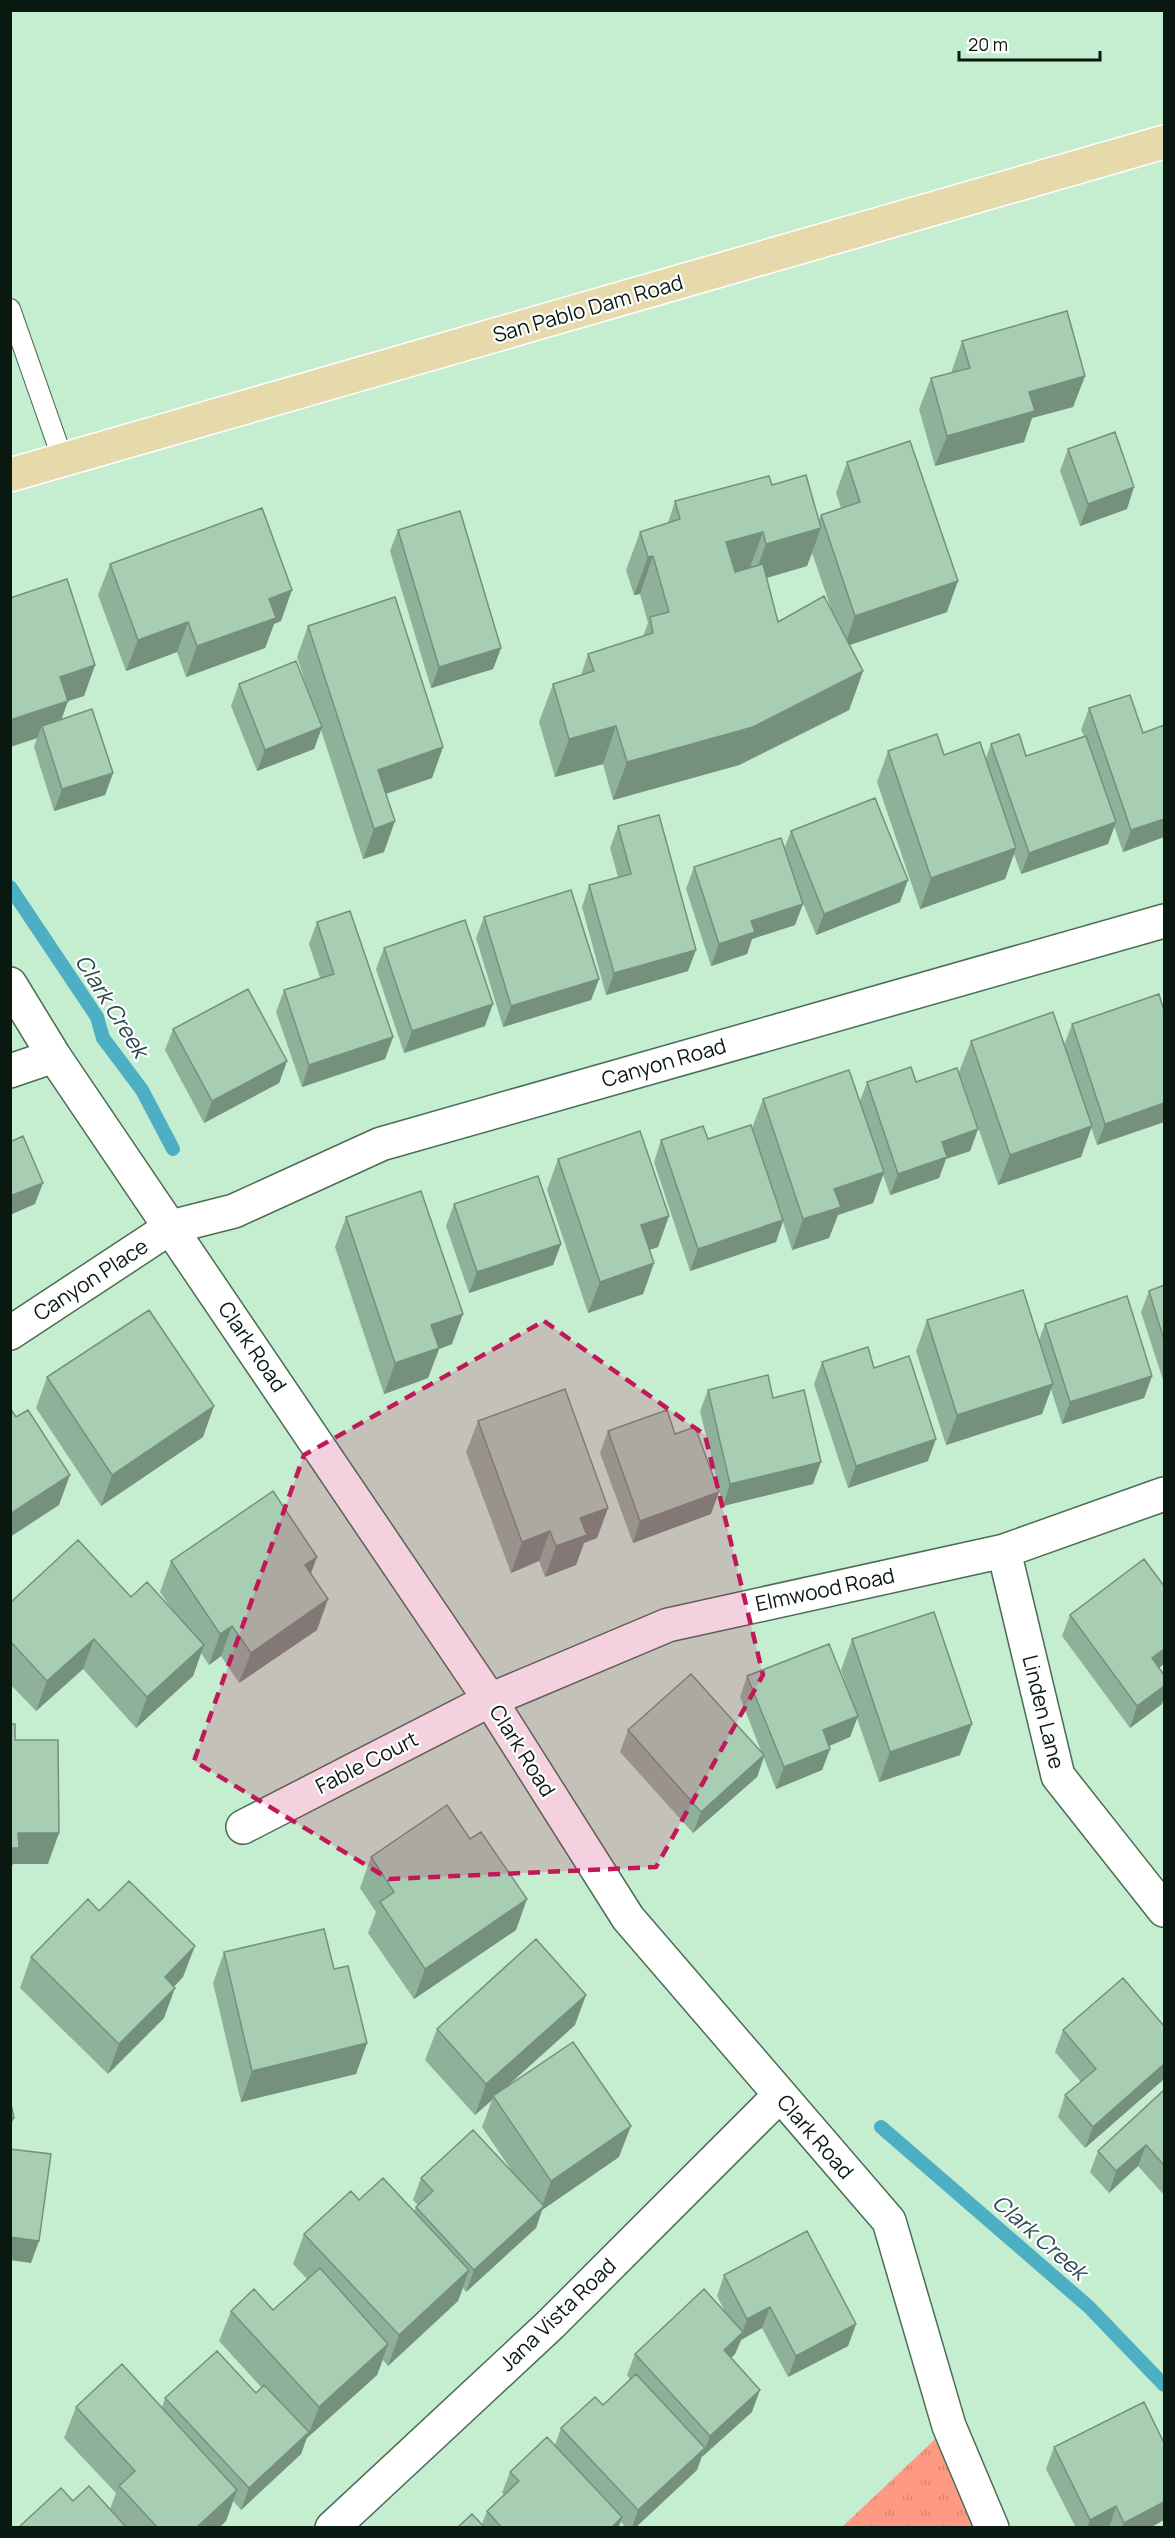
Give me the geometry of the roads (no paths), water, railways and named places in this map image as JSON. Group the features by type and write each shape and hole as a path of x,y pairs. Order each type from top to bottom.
{"main road":[{"name":"San Pablo Dam Road","path":"10,476 1164,142"}],"street":[{"name":"Canyon Road","path":"171,1227 234,1211 381,1144 1164,921"},
{"name":"Clark Road","path":"10,984 54,1056 490,1700 628,1918 889,2221 949,2426 992,2528"},
{"path":"10,1071 54,1056"},
{"name":"Canyon Place","path":"10,1333 171,1227"},
{"name":"Elmwood Road","path":"490,1700 668,1625 1004,1551 1164,1494"},
{"name":"Linden Lane","path":"1004,1551 1058,1776 1164,1910"},
{"name":"Fable Court","path":"243,1827 490,1700"},
{"name":"Jana Vista Road","path":"332,2528 550,2325 779,2096"}],"lane":[{"path":"10,309 63,460"}],"waterway":[{"name":"Clark Creek","path":"10,887 97,1017 103,1038 142,1090 173,1149"},
{"name":"Clark Creek","path":"881,2127 1089,2307 1164,2385"}]}
